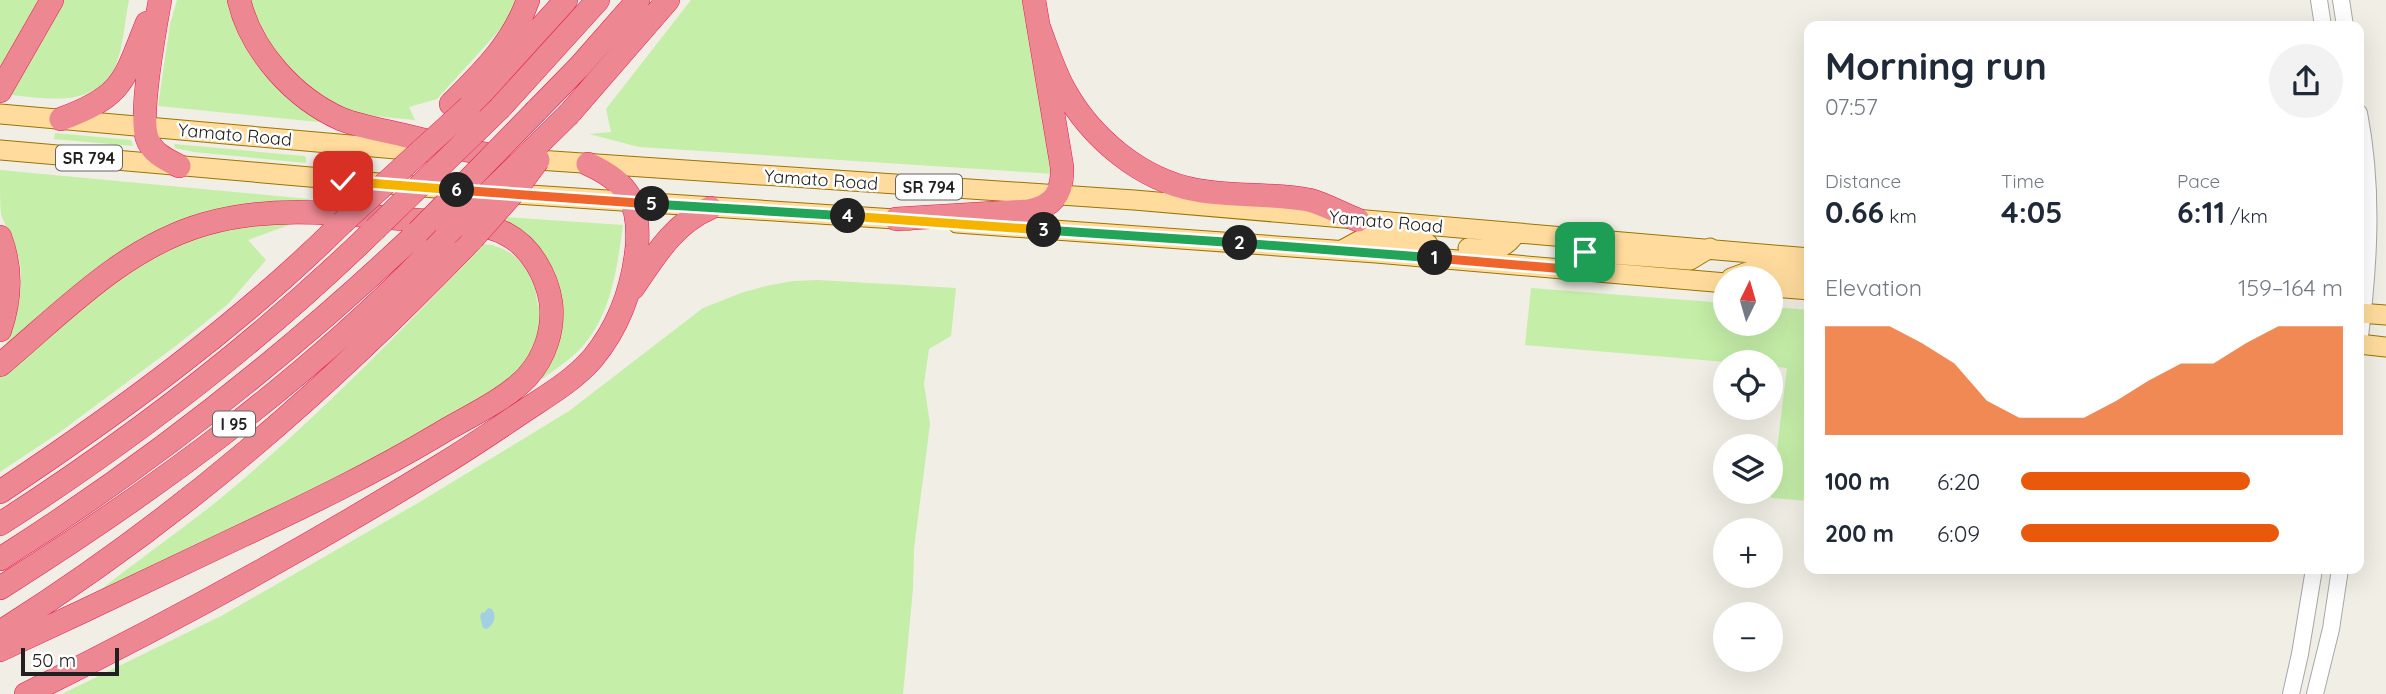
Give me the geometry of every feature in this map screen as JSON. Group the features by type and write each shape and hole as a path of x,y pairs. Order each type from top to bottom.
{"highway":[{"path":"5,81 52,0"},
{"path":"61,119 95,105 114,91 123,80 158,0"},
{"path":"158,0 145,127 147,138 155,152 178,166"},
{"path":"239,0 252,33 270,62 298,92 319,107 341,119 364,126 498,157"},
{"path":"460,106 504,48 516,29 528,0"},
{"path":"0,492 61,452 206,343 270,289 387,180 566,0"},
{"path":"0,524 90,463 206,377 279,318 500,108 598,0"},
{"path":"0,559 77,508 204,417 336,308 418,232 580,66 638,0"},
{"name":"I 95","path":"0,587 131,500 246,414 374,306 569,114 668,0"},
{"path":"896,219 1028,211 1048,205 1058,194 1062,167 1034,0"},
{"path":"1038,25 1064,88 1081,115 1114,150 1144,170 1163,180 1195,190 1309,201 1358,220"},
{"path":"0,632 130,545 226,471 352,360 473,238 514,192 569,114"},
{"path":"26,694 141,637 341,527 463,452 577,375 604,342 622,313 635,265 638,230 634,203 615,179 588,164"},
{"path":"628,297 668,237 690,219 710,208"},
{"path":"0,365 103,277 152,245 202,225 271,212 313,212 466,223 502,232 520,244 535,262 546,282 551,309 548,338 541,356 528,375 503,396 392,462 324,497 0,650"},
{"path":"0,237 9,280 8,300 0,330"}],"main road":[{"name":"Yamato Road","path":"0,114 588,164 1058,194 1804,257"},
{"name":"Yamato Road","path":"0,150 343,181 1341,250 1713,280"},
{"path":"1341,250 1364,238 1493,250 1509,243 1516,233"},
{"path":"1589,271 1573,265 1570,261 1572,256 1585,252 1690,260 1710,248"},
{"name":"Yamato Road","path":"1783,273 1804,275"},
{"path":"1783,288 1804,290"},
{"path":"2364,313 2386,316"},
{"path":"2364,345 2386,347"}],"street":[{"path":"2319,0 2322,21"},
{"path":"2341,0 2344,21"},
{"path":"2364,149 2369,207 2368,270 2364,295"},
{"path":"2291,694 2313,574"},
{"path":"2315,694 2339,574"}],"green space":[{"path":"0,0 42,0 0,72"},
{"path":"64,0 129,0 120,52 110,76 98,88 84,95 68,98 0,94 20,78"},
{"path":"177,0 229,0 328,123 158,106 170,24"},
{"path":"248,0 517,0 506,23 437,99 409,107 415,120 362,115 340,106 336,108 294,75 273,51"},
{"path":"691,0 1028,0 1055,174 639,147 589,134 611,132 606,109"},
{"path":"55,133 131,140 133,146 54,139"},
{"path":"174,144 304,156 306,163 194,152 175,148"},
{"path":"0,170 309,199 308,203 229,209 8,347 6,344 19,303 21,269 16,247 1,214"},
{"path":"503,217 623,225 611,290 600,320 577,352 542,379 539,375 560,320 500,220"},
{"path":"284,221 289,225 248,240 266,260 228,304 60,432 0,472 0,374 105,286 159,252 224,227"},
{"path":"484,244 509,252 528,271 543,313 542,332 524,369 484,398 353,473 94,595 216,502 299,430"},
{"path":"818,280 956,288 951,336 929,349 924,384 930,424 914,549 903,694 62,694 223,615 418,503 569,411 703,308 766,286"},
{"path":"1531,288 1713,302 1713,336 1783,336 1783,308 1804,310 1804,501 1783,499 1783,434 1779,434 1781,420 1783,420 1787,368 1783,368 1783,350 1713,350 1713,361 1525,345"}],"water":[{"path":"488,608 494,612 494,618 487,629 483,628 480,616"}],"route":[{"path":"343,181 1341,250 1589,271 1573,265 1570,261 1576,253 1585,252"}]}
